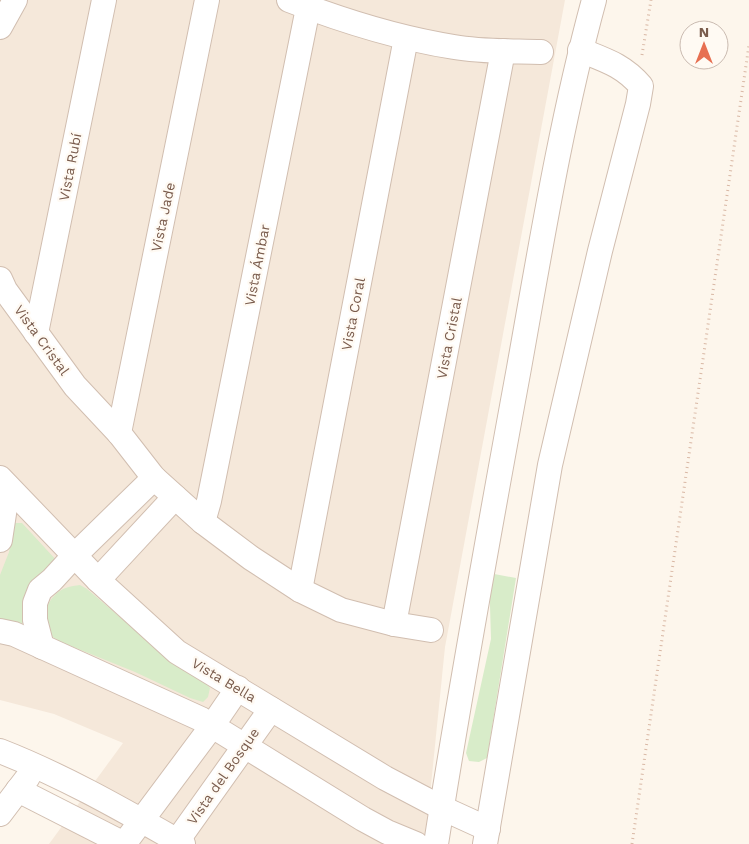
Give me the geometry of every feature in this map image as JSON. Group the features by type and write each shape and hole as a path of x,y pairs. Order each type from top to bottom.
{"street":[{"path":"0,26 15,0"},
{"name":"Vista Rubí","path":"36,333 104,0"},
{"name":"Vista Jade","path":"119,433 206,0"},
{"path":"436,844 470,635 549,203 580,50 594,0"},
{"path":"299,4 358,25 406,38 456,48 541,52"},
{"name":"Vista Ámbar","path":"203,522 210,501 299,4"},
{"name":"Vista Coral","path":"300,590 406,38"},
{"path":"486,836 550,465 600,251 638,104 640,86 630,74 613,63 580,50"},
{"name":"Vista Cristal","path":"394,624 503,51"},
{"name":"Vista Cristal","path":"0,279 5,290 75,386 119,433 154,478 203,522 251,558 300,590 341,610 394,624 431,630"},
{"path":"42,647 35,620 36,603 40,590 154,478"},
{"path":"0,540 4,483"},
{"name":"Vista Bella","path":"4,483 98,580 177,652 385,778 442,808 486,836"},
{"path":"98,580 175,497"},
{"path":"0,631 14,634 201,719 363,819 387,832 416,844"},
{"path":"18,790 124,844 238,688"},
{"name":"Vista del Bosque","path":"179,843 271,709"},
{"path":"0,751 94,794 179,843"},
{"path":"0,814 36,766"}],"path":[{"path":"642,55 651,0"},
{"path":"632,844 749,45"}],"shaded area":[{"path":"0,0 565,0 445,647 425,844 49,844 123,743 54,714 0,700"}],"green space":[{"path":"14,523 22,523 57,561 26,594 23,622 20,627 0,622 0,575 9,552"},
{"path":"489,573 516,578 487,758 479,762 469,761 466,753 491,639"},
{"path":"80,585 155,647 205,682 210,688 208,697 203,702 190,698 53,637 48,630 46,620 47,609 51,599 60,591"}]}
